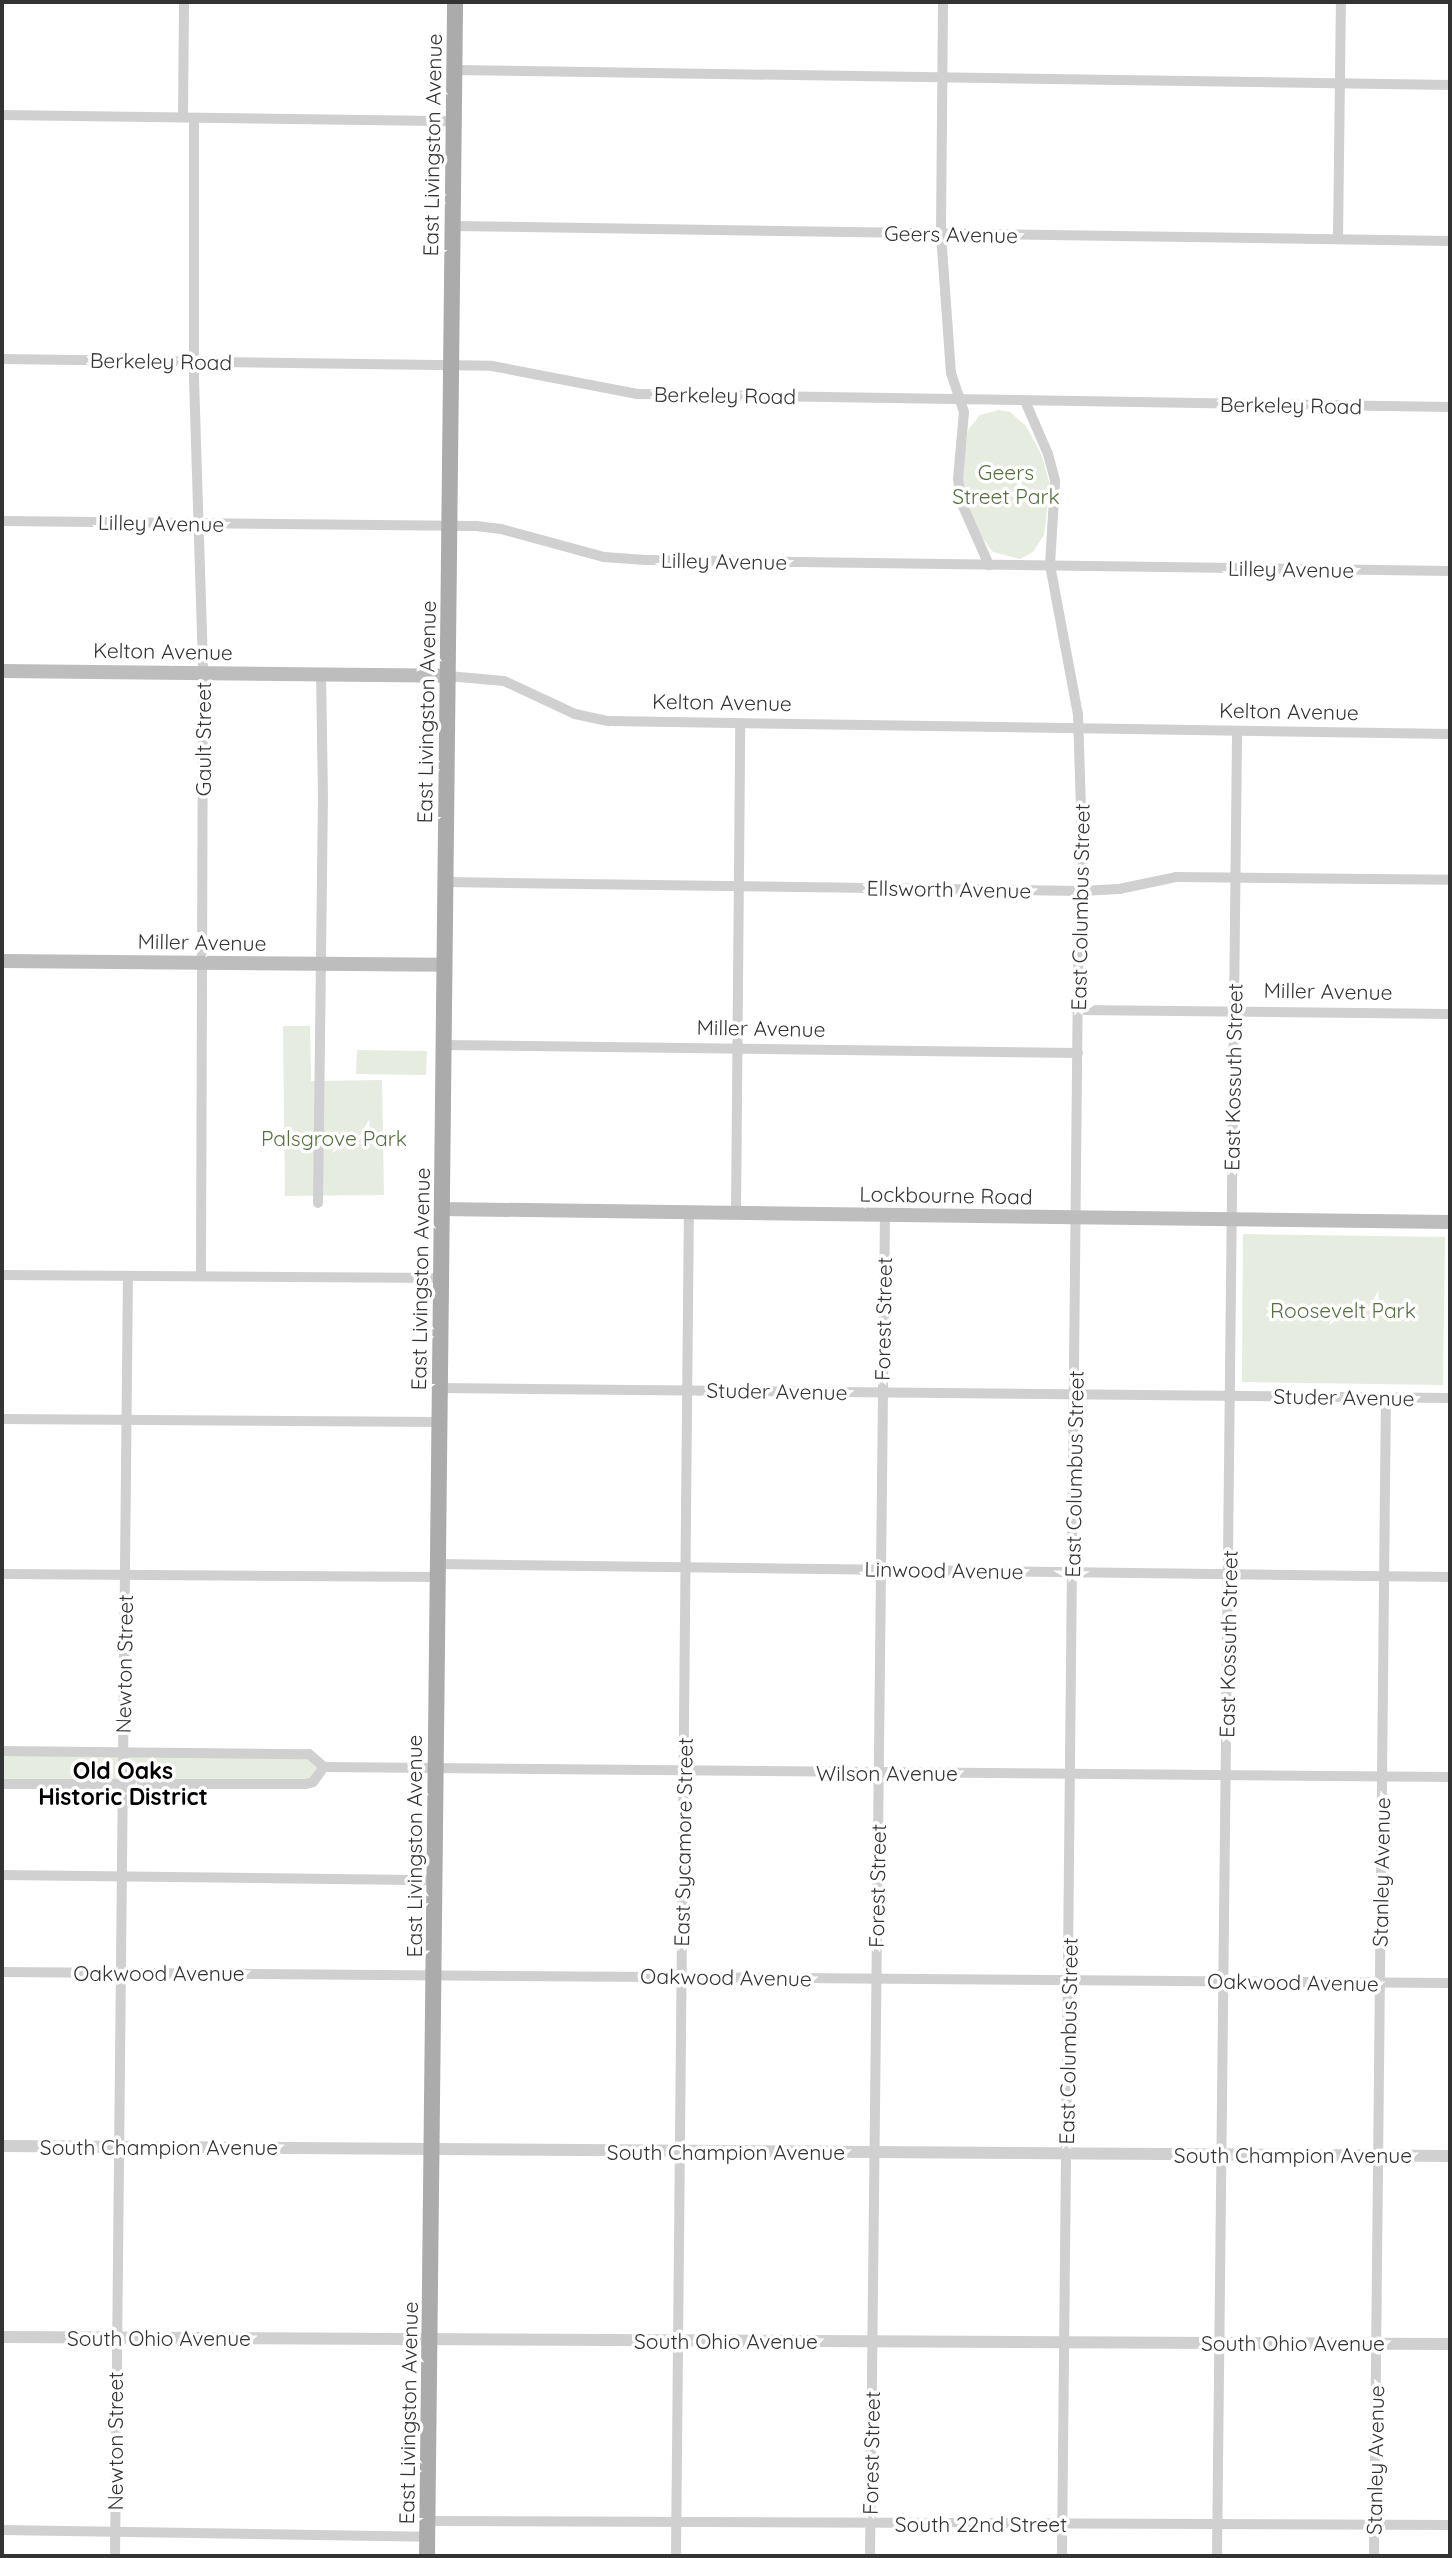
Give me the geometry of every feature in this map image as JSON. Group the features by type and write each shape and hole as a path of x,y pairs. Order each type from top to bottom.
{"main road":[{"name":"East Livingston Avenue","path":"427,2556 455,2"},
{"name":"Kelton Avenue","path":"2,671 447,676"},
{"name":"Miller Avenue","path":"2,961 444,965"},
{"name":"Lockbourne Road","path":"441,1209 1450,1222"}],"street":[{"name":"Gault Street","path":"184,2 203,673 201,1276"},
{"path":"943,2 941,234 946,326 953,386 964,412 958,455 962,504 989,565"},
{"path":"1338,239 1341,2"},
{"path":"454,70 1450,85"},
{"path":"2,115 454,121"},
{"name":"Geers Avenue","path":"453,226 1450,241"},
{"name":"Berkeley Road","path":"2,359 511,368 637,394 1450,407"},
{"name":"East Columbus Street","path":"1025,401 1048,454 1055,481 1050,565 1068,648 1079,729 1082,891 1062,2556"},
{"name":"Lilley Avenue","path":"2,521 501,529 580,552 620,559 1450,571"},
{"path":"318,1203 321,674"},
{"name":"Kelton Avenue","path":"447,676 504,681 576,714 610,721 1450,734"},
{"path":"736,1213 740,724"},
{"name":"East Kossuth Street","path":"1217,2556 1237,731"},
{"name":"Ellsworth Avenue","path":"445,882 1082,891 1119,890 1176,877 1450,880"},
{"name":"Miller Avenue","path":"1079,1010 1450,1014"},
{"name":"Miller Avenue","path":"443,1045 1078,1053"},
{"name":"East Sycamore Street","path":"676,2556 689,1212"},
{"name":"Forest Street","path":"870,2556 885,1215"},
{"path":"2,1275 440,1278"},
{"name":"Newton Street","path":"115,2556 128,1276"},
{"name":"Studer Avenue","path":"440,1388 1450,1398"},
{"name":"Stanley Avenue","path":"1374,2556 1385,1398"},
{"path":"2,1419 440,1422"},
{"name":"Linwood Avenue","path":"2,1574 125,1575 686,1567 1450,1577"},
{"name":"Wilson Avenue","path":"2,1751 309,1754 324,1767 1450,1777"},
{"path":"2,1784 306,1784 313,1782 324,1767"},
{"path":"2,1875 435,1880"},
{"name":"Oakwood Avenue","path":"2,1972 1450,1983"},
{"name":"South Champion Avenue","path":"2,2146 1450,2156"},
{"name":"South Ohio Avenue","path":"2,2337 1450,2344"},
{"name":"South 22nd Street","path":"2,2530 115,2532 427,2529 676,2522 1450,2525"}],"green space":[{"name":"Geers Street Park","path":"999,410 1010,412 1026,426 1042,456 1050,486 1044,535 1033,552 1020,559 993,552 983,539 969,515 961,479 968,430 980,415"},
{"name":"Palsgrove Park","path":"283,1026 310,1026 311,1081 382,1080 384,1195 285,1196"},
{"path":"357,1050 427,1051 426,1075 356,1074"},
{"name":"Roosevelt Park","path":"1243,1234 1445,1237 1443,1385 1242,1382"},
{"path":"2,1753 311,1756 323,1767 313,1782 2,1782"}],"district":[{"name":"Old Oaks Historic District","path":"123,1784"}]}
